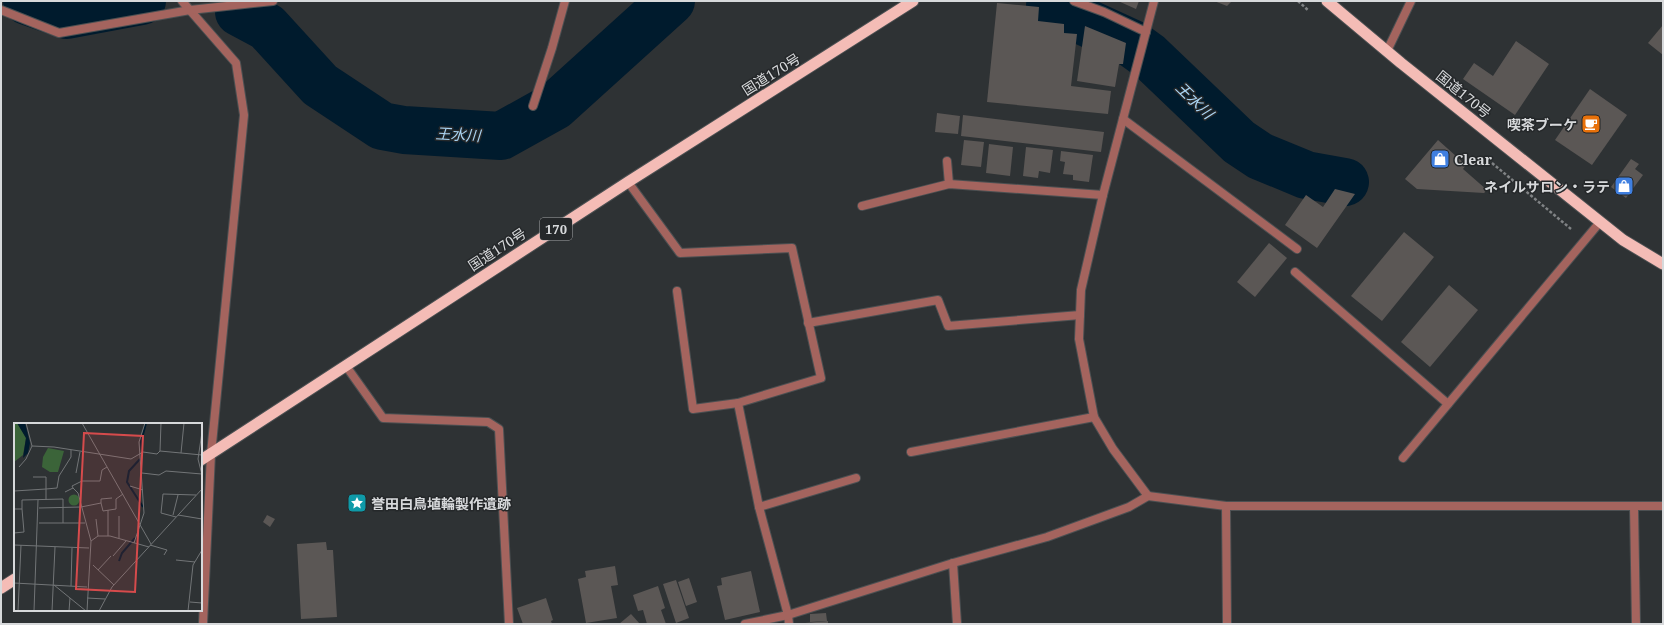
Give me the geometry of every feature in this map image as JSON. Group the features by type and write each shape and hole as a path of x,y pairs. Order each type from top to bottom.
{"highway":[{"name":"国道170号","path":"202,459 628,182 913,1"},
{"name":"国道170号","path":"1327,1 1600,222 1623,240 1663,264"},
{"path":"1,588 14,580"}],"street":[{"path":"182,1 236,63 244,115 211,454 203,624"},
{"path":"1,10 58,33 190,10 273,1"},
{"path":"533,106 552,48 565,1"},
{"path":"1074,1 1104,12 1146,32"},
{"path":"1148,496 1113,449 1094,417 1079,340 1081,290 1103,195 1154,1"},
{"path":"1387,51 1411,1"},
{"path":"1123,119 1297,249"},
{"path":"947,161 949,184"},
{"path":"628,182 680,253 792,248 821,378 738,404 693,409 677,291"},
{"path":"862,206 949,184 1103,195"},
{"path":"1403,458 1600,222"},
{"path":"1295,272 1448,404"},
{"path":"808,323 938,300 948,326 1080,315"},
{"path":"346,366 382,418 488,422 499,429 509,624"},
{"path":"738,404 759,507 788,615 789,624"},
{"path":"911,452 1094,417"},
{"path":"759,507 856,478"},
{"path":"745,624 788,615 953,563 1047,538 1128,507 1148,496 1226,506 1663,506"},
{"path":"1226,506 1227,624"},
{"path":"1634,507 1636,624"},
{"path":"953,563 956,624"}],"building":[{"path":"1118,1 1139,1 1136,9"},
{"path":"1214,1 1232,1 1227,6"},
{"path":"997,3 1039,7 1038,21 1064,24 1064,33 1077,34 1071,86 1111,91 1108,114 987,102"},
{"path":"1663,25 1663,55 1648,43"},
{"path":"1085,26 1126,43 1123,64 1119,64 1115,87 1077,81"},
{"path":"1516,41 1549,64 1515,115 1463,79 1474,63 1493,76"},
{"path":"1590,89 1627,115 1592,165 1555,140"},
{"path":"937,113 960,116 958,134 935,132"},
{"path":"963,115 1104,132 1101,152 961,136"},
{"path":"964,140 984,142 981,167 961,165"},
{"path":"1438,140 1466,165 1463,169 1487,190 1484,193 1417,189 1405,179"},
{"path":"989,144 1013,147 1010,176 986,173"},
{"path":"1026,147 1053,150 1050,173 1039,171 1038,178 1023,176"},
{"path":"1061,151 1093,155 1089,182 1073,180 1073,175 1063,174 1065,162 1060,161"},
{"path":"1631,159 1639,164 1635,169 1643,175 1626,198 1611,187"},
{"path":"1335,189 1355,194 1317,248 1285,225 1306,195 1323,207"},
{"path":"1404,232 1434,257 1382,321 1351,296"},
{"path":"1269,243 1287,258 1255,297 1237,282"},
{"path":"1449,285 1478,310 1430,367 1401,342"},
{"path":"267,515 275,519 270,527 263,522"},
{"path":"326,542 327,550 333,550 337,617 301,619 297,544"},
{"path":"615,566 618,585 611,586 617,618 586,623 578,579 586,577 585,571"},
{"path":"751,571 760,612 725,620 717,586 722,585 721,578"},
{"path":"689,578 697,602 686,606 678,582"},
{"path":"676,580 689,618 676,623 663,584"},
{"path":"658,586 665,608 661,610 666,624 647,624 643,610 638,611 633,595"},
{"path":"546,598 553,620 551,621 552,624 523,624 517,608"},
{"path":"826,613 827,621 810,622 810,614"},
{"path":"631,614 640,624 619,624"},
{"path":"828,621 828,624 805,624 805,623"}],"waterway":[{"name":"王水川","path":"27,1 67,15 142,1"},
{"name":"王水川","path":"239,12 267,27 320,85 382,126 404,130 501,136 555,106 671,1"},
{"name":"王水川","path":"1050,6 1131,43 1149,56 1239,142 1260,156 1306,175 1345,182"}],"place":[{"name":"喫茶ブーケ","path":"1591,124"},
{"name":"Clear","path":"1440,159"},
{"name":"ネイルサロン・ラテ","path":"1624,186"},
{"name":"誉田白鳥埴輪製作遺跡","path":"357,503"}]}
